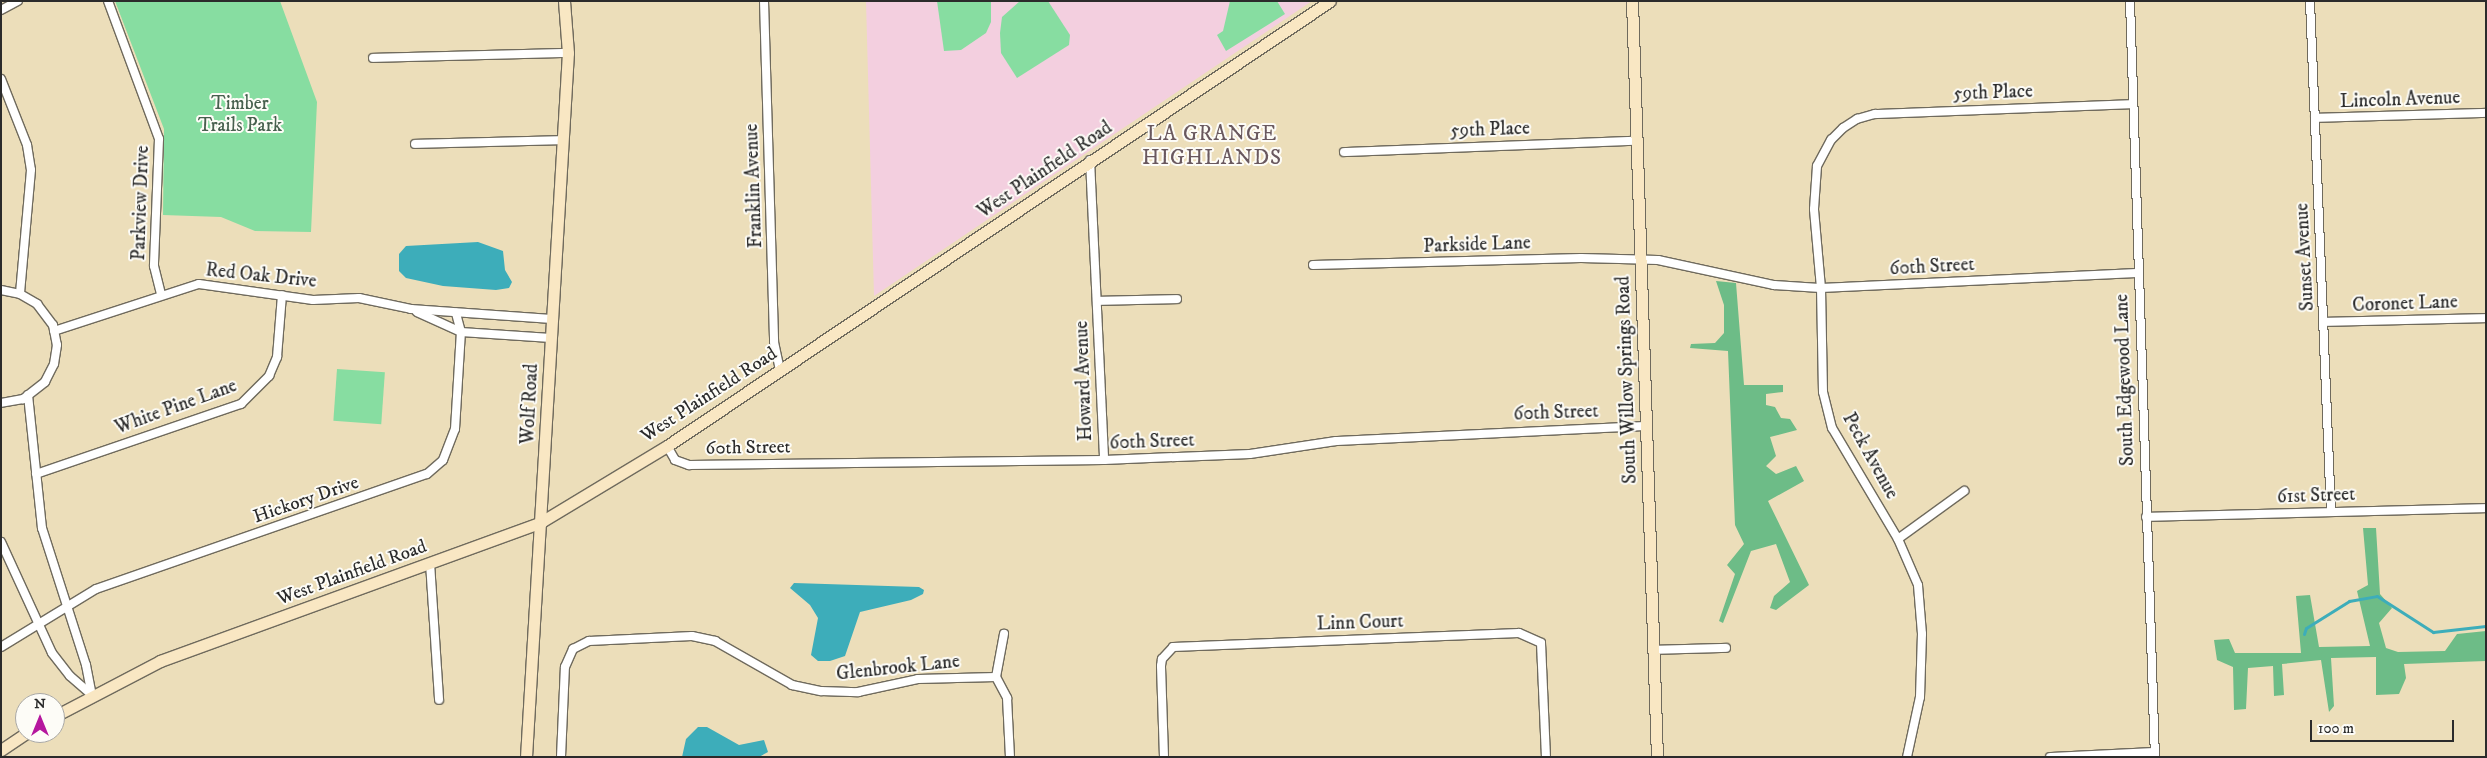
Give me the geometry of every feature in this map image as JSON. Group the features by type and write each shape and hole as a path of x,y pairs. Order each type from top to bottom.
{"main road":[{"name":"Wolf Road","path":"526,757 568,53 564,1"},
{"name":"South Willow Springs Road","path":"1632,1 1657,757"},
{"name":"West Plainfield Road","path":"65,711 160,661 541,522 667,446 1090,160 1329,2"},
{"path":"1,750 15,740"}],"street":[{"path":"1,10 18,1"},
{"name":"Parkview Drive","path":"108,1 159,139 154,266 161,295"},
{"name":"Franklin Avenue","path":"764,1 774,342 780,370"},
{"name":"South Edgewood Lane","path":"2130,1 2137,273 2155,755"},
{"name":"Sunset Avenue","path":"2310,1 2331,512"},
{"path":"373,58 568,53"},
{"path":"1,79 27,145 31,170 20,294"},
{"name":"59th Place","path":"1857,119 1884,113 2132,104"},
{"name":"Lincoln Avenue","path":"2315,118 2486,113"},
{"name":"Peck Avenue","path":"1857,119 1831,140 1818,166 1814,209 1821,288 1823,392 1832,428 1898,538 1918,584 1922,634 1920,697 1906,757"},
{"path":"415,144 563,140"},
{"name":"59th Place","path":"1344,152 1637,141"},
{"name":"Howard Avenue","path":"1090,160 1104,460"},
{"name":"Parkside Lane","path":"1313,265 1581,258 1641,260"},
{"name":"60th Street","path":"1641,260 1658,260 1774,285 1821,288 2137,273"},
{"name":"Red Oak Drive","path":"54,331 199,284 313,300 376,300 411,309 552,318"},
{"path":"1,290 20,294 37,304 54,331 57,344 54,364 45,382 28,395 1,403"},
{"name":"White Pine Lane","path":"36,474 240,404 269,376 277,357 282,295"},
{"name":"Howard Avenue","path":"1097,301 1177,299"},
{"name":"Red Oak Drive","path":"411,309 461,332 551,338"},
{"name":"Hickory Drive","path":"1,647 96,589 427,474 443,460 453,438 461,332 456,313"},
{"name":"Coronet Lane","path":"2324,322 2486,318"},
{"path":"28,395 42,528 86,665 92,696"},
{"name":"60th Street","path":"667,446 675,460 689,465 1104,460 1250,454 1346,440 1646,426"},
{"path":"1898,538 1964,491"},
{"name":"61st Street","path":"2146,518 2486,508"},
{"path":"1,542 52,654 70,676 92,696"},
{"path":"430,563 439,700"},
{"name":"Linn Court","path":"1164,757 1161,666 1168,650 1178,646 1519,633 1541,643 1546,757"},
{"path":"1004,634 996,677 1008,698 1010,757"},
{"name":"Glenbrook Lane","path":"561,757 565,667 569,655 578,645 594,640 692,636 715,641 792,685 821,691 858,692 918,679 996,677"},
{"path":"1653,650 1726,648"},
{"path":"2050,757 2155,755"}],"shaded area":[{"path":"866,1 1312,1 874,296"}],"green space":[{"name":"Timber Trails Park","path":"115,1 280,1 317,102 311,232 255,231 221,217 163,215 164,129"},
{"path":"937,1 991,1 991,22 986,33 961,50 944,51"},
{"path":"1020,1 1048,1 1070,35 1069,45 1017,78 1001,53 1000,33 1002,17"},
{"path":"1230,1 1277,1 1285,14 1226,51 1217,35 1223,31"},
{"path":"1716,281 1736,283 1744,385 1783,385 1783,392 1766,394 1766,405 1775,407 1781,418 1790,419 1797,430 1770,437 1776,456 1766,466 1776,474 1796,466 1804,481 1768,501 1809,585 1776,610 1770,608 1774,596 1790,582 1776,544 1751,551 1723,623 1719,621 1735,574 1727,565 1744,544 1735,525 1728,351 1690,348 1691,344 1715,343 1724,333 1724,305"},
{"path":"337,369 385,372 381,424 333,421"},
{"path":"2363,528 2376,528 2380,594 2392,608 2379,623 2386,648 2398,652 2445,651 2457,634 2486,631 2486,661 2404,664 2406,678 2399,694 2376,695 2376,657 2331,658 2334,706 2329,712 2321,660 2282,664 2284,695 2274,696 2273,666 2248,668 2246,709 2234,710 2233,667 2217,660 2214,640 2229,639 2235,653 2301,653 2296,596 2310,595 2319,647 2370,646 2357,591 2368,585"}],"water":[{"path":"478,242 503,251 505,270 512,282 509,288 496,290 443,286 406,278 399,271 399,254 406,246"},
{"path":"794,583 919,587 924,590 923,594 911,600 860,612 845,656 830,661 818,661 811,655 818,618 810,605 790,588"},
{"path":"698,727 707,727 739,745 764,740 768,752 759,757 682,757 686,739"}],"waterway":[{"path":"2304,634 2306,628 2349,601 2377,596 2433,632 2486,626"}],"district":[{"name":"LA GRANGE HIGHLANDS","path":"1212,146"}]}
